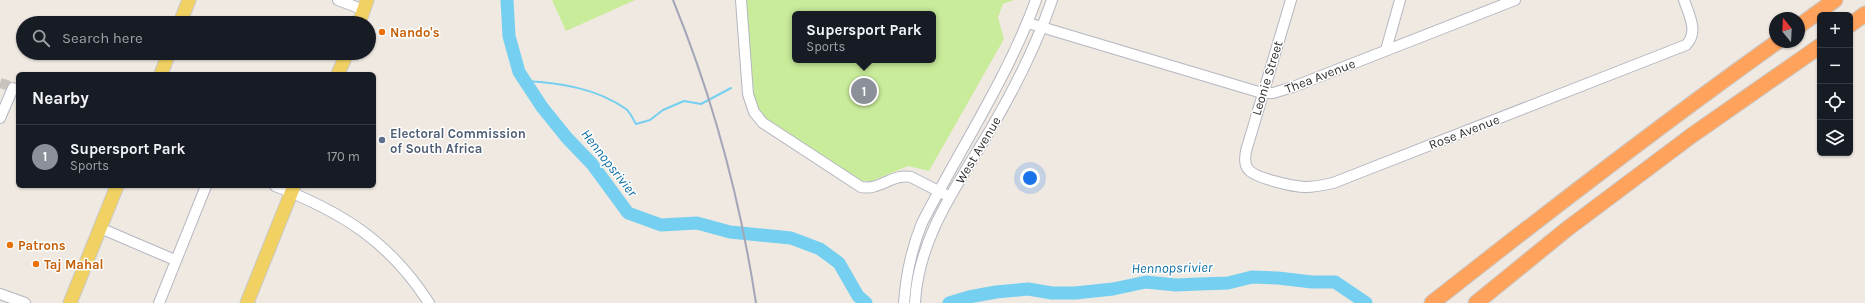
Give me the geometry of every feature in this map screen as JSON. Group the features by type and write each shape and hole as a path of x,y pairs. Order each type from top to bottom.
{"highway":[{"path":"1805,22 1835,0"},
{"path":"1853,22 1865,14"},
{"path":"1432,303 1551,209 1675,115 1769,48"},
{"path":"1476,303 1567,229 1691,136 1817,48"}],"main road":[{"path":"183,16 189,0"},
{"path":"362,16 366,5"},
{"path":"162,72 166,60"},
{"path":"339,72 344,60"},
{"path":"70,303 116,188"},
{"path":"247,303 292,189"}],"street":[{"path":"338,0 366,5"},
{"path":"741,0 748,94 750,104 760,120 768,127 861,187 869,188 892,179 905,176 911,177 950,197"},
{"name":"West Avenue","path":"904,303 906,279 913,246 922,223 1007,67 1028,23 1036,0"},
{"name":"West Avenue","path":"915,303 917,278 931,232 1013,90 1042,27 1052,0"},
{"name":"Leonie Street","path":"1245,157 1262,93 1290,0"},
{"path":"1386,50 1400,0"},
{"name":"Thea Avenue","path":"1028,23 1262,93 1273,93 1292,87 1515,0"},
{"name":"Rose Avenue","path":"1245,157 1247,167 1251,172 1294,186 1314,187 1333,183 1680,47 1689,41 1693,31 1684,0"},
{"path":"1242,87 1256,83 1267,77"},
{"path":"0,118 13,88"},
{"path":"159,303 205,188"},
{"path":"292,189 345,219 385,248 415,282 429,303"},
{"path":"100,228 176,260"},
{"path":"0,294 25,303"}],"green space":[{"path":"552,0 635,0 566,31"},
{"path":"737,0 1014,0 1003,4 998,17 1004,39 929,171 908,166 872,181 862,181 851,176 765,119 756,102 753,84 744,84"}],"waterway":[{"name":"Hennopsrivier","path":"507,0 509,36 519,72 542,107 567,138 592,164 628,213 661,225 697,223 730,232 791,238 820,249 839,263 858,296 866,303"},
{"path":"525,81 551,83 590,91 626,109 636,124 650,120 663,110 684,101 701,104 731,88"},
{"name":"Hennopsrivier","path":"949,303 969,297 996,292 1028,289 1052,293 1075,293 1113,289 1146,282 1176,285 1228,283 1252,277 1312,282 1335,282 1366,303"}],"tunnel":[{"path":"0,83 10,86"}],"railway":[{"path":"673,0 701,74 724,149 742,225 756,303"}],"place":[{"name":"Nando's","path":"382,32"},
{"name":"Supersport Park","path":"864,91"},
{"name":"Electoral Commission of South Africa","path":"382,140"},
{"name":"Patrons","path":"10,245"},
{"name":"Taj Mahal","path":"36,264"}]}
